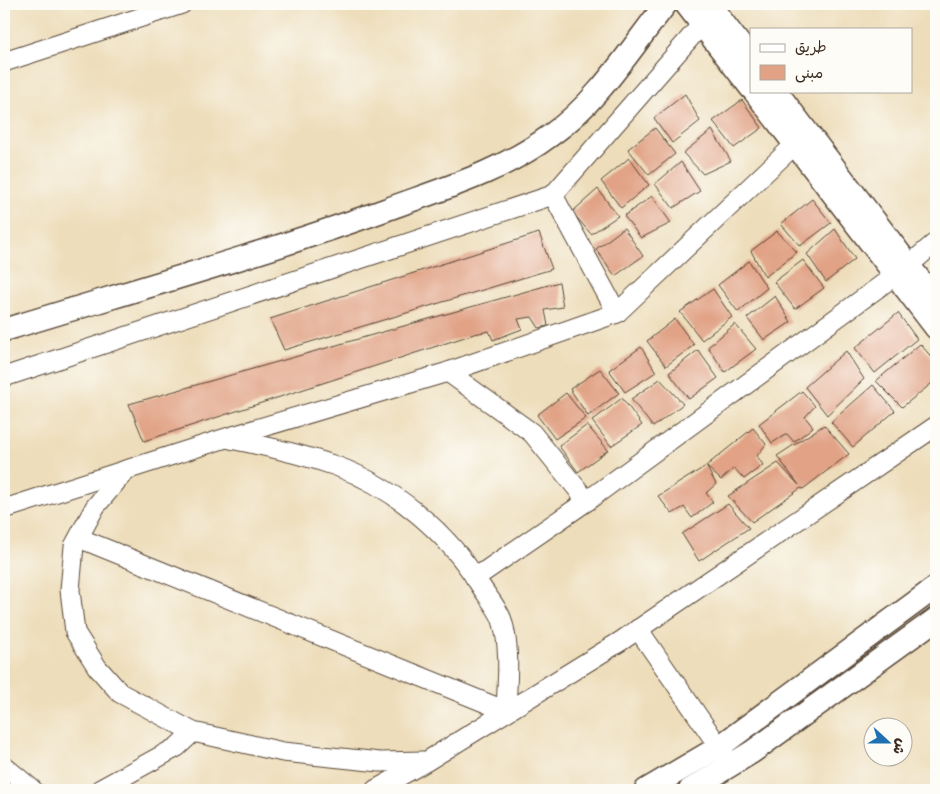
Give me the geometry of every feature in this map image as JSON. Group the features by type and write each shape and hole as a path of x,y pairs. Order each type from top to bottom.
{"street":[{"path":"5,60 136,10 182,4"},
{"path":"4,330 338,226 467,180 511,161 552,135 588,102 666,4"},
{"path":"686,4 708,13 750,58"},
{"path":"708,13 750,86"},
{"path":"4,377 553,195 708,13"},
{"path":"755,92 801,138 902,270 936,328"},
{"path":"777,92 801,138"},
{"path":"4,509 226,438 448,372 617,313 801,138"},
{"path":"553,195 617,313"},
{"path":"475,578 588,500 902,270 936,242"},
{"path":"902,270 936,301"},
{"path":"448,372 532,433 588,500"},
{"path":"375,790 427,761 638,629 936,426"},
{"path":"226,438 283,450 338,467 374,485 408,506 456,550 502,620 508,661 506,711"},
{"path":"126,470 95,507 74,546 70,590 75,632 97,667 120,693 192,732 283,752 380,762 427,761"},
{"path":"79,538 506,711"},
{"path":"690,790 725,756 936,586"},
{"path":"646,790 725,756 936,619"},
{"path":"638,629 725,756"},
{"path":"99,790 177,747 192,732"},
{"path":"4,766 33,790"}],"building":[{"path":"685,94 700,121 672,143 654,118"},
{"path":"742,100 762,128 734,148 713,121"},
{"path":"655,128 675,154 649,175 628,149"},
{"path":"712,130 731,161 703,174 683,153"},
{"path":"629,158 649,185 621,208 601,181"},
{"path":"681,162 700,191 673,208 655,184"},
{"path":"598,189 618,216 591,234 572,212"},
{"path":"652,196 671,223 641,238 624,216"},
{"path":"812,199 831,223 800,246 781,224"},
{"path":"624,228 643,256 615,276 596,249"},
{"path":"835,229 855,259 826,282 807,254"},
{"path":"777,231 797,252 765,277 751,251"},
{"path":"539,233 552,269 284,350 270,319"},
{"path":"803,260 824,288 795,309 774,282"},
{"path":"749,261 767,288 738,312 718,285"},
{"path":"559,282 563,307 545,310 548,326 539,328 532,317 518,319 522,329 493,340 489,331 474,334 144,441 129,404"},
{"path":"713,289 732,317 702,340 680,312"},
{"path":"775,296 791,322 764,340 747,318"},
{"path":"898,313 917,339 875,373 855,348"},
{"path":"675,319 694,345 666,366 647,341"},
{"path":"735,324 756,349 725,372 708,347"},
{"path":"920,344 936,362 936,380 902,407 876,381"},
{"path":"641,347 656,372 625,392 609,370"},
{"path":"698,350 718,378 689,399 669,373"},
{"path":"846,351 864,379 827,415 805,387"},
{"path":"600,369 619,393 588,416 570,389"},
{"path":"660,379 683,404 653,427 631,399"},
{"path":"873,385 895,411 853,447 831,422"},
{"path":"802,391 815,406 805,417 813,427 794,442 787,434 772,443 759,424"},
{"path":"566,393 586,418 555,439 537,415"},
{"path":"622,398 642,425 611,446 592,421"},
{"path":"587,425 608,450 578,472 559,446"},
{"path":"824,425 849,454 803,489 801,488 752,522 728,496 778,463 799,485 777,456"},
{"path":"753,428 766,444 757,456 763,465 744,479 734,468 721,480 706,466"},
{"path":"706,466 716,484 706,493 713,502 692,518 684,507 672,514 658,496"},
{"path":"728,504 749,528 699,561 682,534"}]}
